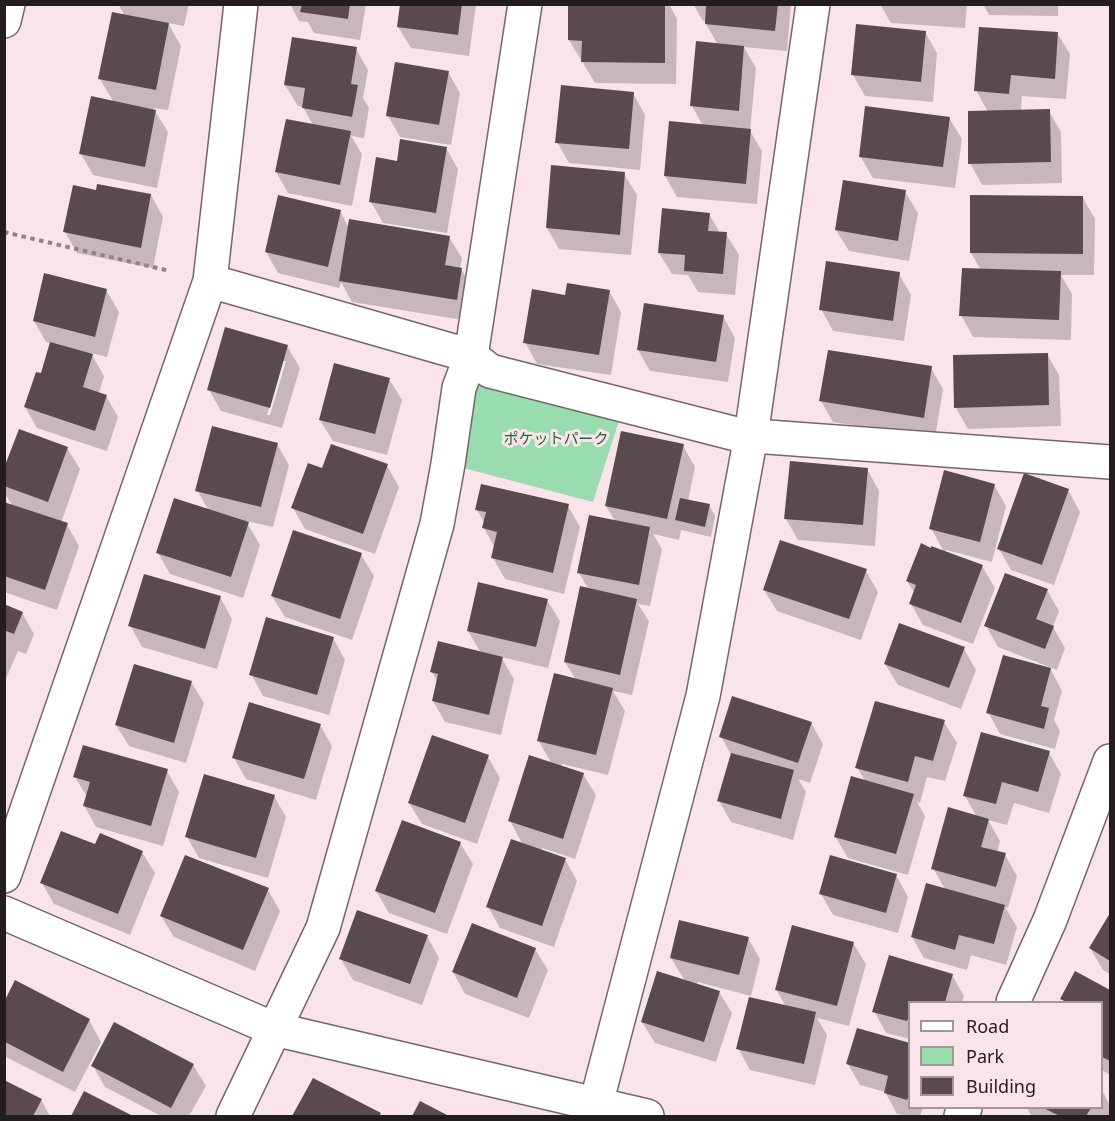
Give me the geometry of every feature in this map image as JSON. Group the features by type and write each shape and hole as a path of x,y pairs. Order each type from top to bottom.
{"street":[{"path":"4,21 8,4"},
{"path":"4,876 210,281 241,4"},
{"path":"233,1116 323,928 437,524 459,388 471,356 525,4"},
{"path":"593,1110 703,696 751,436 813,4"},
{"path":"210,281 471,356 490,371 740,435 1110,462"},
{"path":"1110,438 1110,444"},
{"path":"1013,1001 1050,920 1110,761"},
{"path":"4,913 274,1029 593,1110 647,1116"}],"path":[{"path":"4,232 210,281"}],"green space":[{"name":"ポケットパーク","path":"490,371 624,405 593,502 448,464 459,388"}],"building":[{"path":"302,4 350,4 348,19 300,12"},
{"path":"400,4 462,4 458,35 397,27"},
{"path":"568,4 665,4 665,63 581,62 582,41 568,40"},
{"path":"706,4 778,4 775,31 705,24"},
{"path":"112,12 169,23 156,90 98,79"},
{"path":"856,24 926,31 921,82 851,75"},
{"path":"979,27 1058,32 1055,79 1011,75 1009,94 974,91"},
{"path":"292,37 357,47 351,84 358,85 352,117 302,108 305,88 284,85"},
{"path":"696,41 744,46 739,111 690,106"},
{"path":"395,62 449,71 439,125 386,116"},
{"path":"561,85 634,92 629,149 555,143"},
{"path":"91,96 156,110 145,167 79,154"},
{"path":"865,106 950,117 943,167 859,157"},
{"path":"1050,109 1051,162 968,164 968,111"},
{"path":"286,119 351,131 340,185 275,172"},
{"path":"669,121 751,129 746,184 664,176"},
{"path":"400,139 447,147 436,213 369,202 376,157 397,161"},
{"path":"551,165 625,172 620,235 546,228"},
{"path":"843,180 906,190 898,241 835,230"},
{"path":"97,184 151,194 141,248 63,232 73,185 96,190"},
{"path":"278,195 341,210 328,267 265,252"},
{"path":"970,195 1083,196 1083,254 970,253"},
{"path":"662,208 710,213 708,231 727,232 723,274 684,271 685,255 658,253"},
{"path":"349,219 450,236 445,265 462,268 457,300 339,281"},
{"path":"826,261 900,272 893,321 819,310"},
{"path":"962,268 1061,271 1059,320 959,316"},
{"path":"44,273 107,289 95,337 33,321"},
{"path":"567,283 610,290 599,355 523,343 532,289 565,295"},
{"path":"644,303 724,315 716,362 637,350"},
{"path":"225,327 288,345 270,408 207,390"},
{"path":"50,342 93,354 83,387 107,395 95,431 24,407 36,372 41,373"},
{"path":"828,350 932,366 924,418 819,401"},
{"path":"1048,353 1049,405 954,408 953,355"},
{"path":"334,363 390,378 375,434 319,420"},
{"path":"212,426 278,443 261,507 195,491"},
{"path":"19,429 68,447 48,502 4,486 4,468"},
{"path":"621,431 684,444 667,519 605,506"},
{"path":"331,444 388,464 363,534 291,508 308,463 322,468"},
{"path":"790,461 868,468 863,525 784,519"},
{"path":"944,470 995,484 980,542 929,529"},
{"path":"1024,473 1069,489 1042,565 997,549"},
{"path":"481,484 569,504 553,573 491,558 497,532 482,528 486,512 475,510"},
{"path":"174,498 249,522 231,577 156,553"},
{"path":"680,498 710,504 705,527 675,520"},
{"path":"4,502 68,523 45,590 4,576"},
{"path":"589,515 650,527 639,585 577,573"},
{"path":"293,530 362,553 340,619 271,596"},
{"path":"780,540 867,569 849,619 763,590"},
{"path":"921,543 983,565 961,623 909,604 916,585 906,581"},
{"path":"1005,573 1048,589 1036,619 1054,626 1045,649 984,626"},
{"path":"144,574 221,596 205,649 128,626"},
{"path":"478,582 548,599 536,647 467,631"},
{"path":"580,586 637,599 620,675 564,662"},
{"path":"4,604 23,612 14,634 6,631 4,634"},
{"path":"266,617 334,637 317,695 249,675"},
{"path":"899,623 965,647 949,688 884,664"},
{"path":"438,641 503,657 489,715 432,701 438,674 430,672"},
{"path":"1003,655 1051,668 1041,706 1049,708 1044,729 986,713"},
{"path":"134,664 192,681 174,743 115,725"},
{"path":"554,673 613,688 596,755 537,741"},
{"path":"732,696 812,722 798,763 719,737"},
{"path":"875,701 945,720 933,761 915,756 908,782 855,768"},
{"path":"249,702 321,724 304,779 232,758"},
{"path":"981,732 1050,751 1038,792 1002,782 996,804 963,796"},
{"path":"432,735 489,755 465,823 408,803"},
{"path":"83,745 168,769 151,826 83,806 90,782 73,777"},
{"path":"731,753 794,770 781,819 717,801"},
{"path":"529,755 584,773 563,839 508,821"},
{"path":"204,774 275,795 256,858 185,837"},
{"path":"851,776 914,794 896,854 834,837"},
{"path":"948,807 989,819 981,847 1006,853 996,887 931,869"},
{"path":"402,820 461,842 435,913 375,891"},
{"path":"61,831 95,844 100,833 143,851 118,914 40,883"},
{"path":"511,839 566,858 542,926 486,907"},
{"path":"185,855 269,888 243,950 160,916"},
{"path":"830,855 897,874 886,913 819,894"},
{"path":"926,883 1005,905 994,944 959,935 955,950 911,937"},
{"path":"357,910 428,935 410,984 339,959"},
{"path":"1110,913 1110,961 1089,948"},
{"path":"679,920 749,937 739,975 670,958"},
{"path":"472,923 536,948 517,998 452,972"},
{"path":"792,925 854,942 837,1006 775,990"},
{"path":"889,955 953,974 945,1001 908,1001 907,1021 872,1012"},
{"path":"657,971 720,991 704,1042 641,1022"},
{"path":"1075,971 1110,990 1110,1061 1103,1058 1103,1001 1060,999"},
{"path":"15,980 90,1019 63,1072 5,1042 5,1000"},
{"path":"749,997 816,1012 804,1064 736,1049"},
{"path":"114,1022 194,1064 171,1108 91,1066"},
{"path":"857,1028 908,1042 907,1100 884,1093 888,1076 846,1064"},
{"path":"313,1078 381,1113 379,1116 292,1116"},
{"path":"4,1080 42,1099 33,1116 4,1116"},
{"path":"84,1091 133,1116 71,1116"},
{"path":"420,1101 449,1116 412,1116"},
{"path":"1045,1109 1090,1109 1086,1116 1060,1116"}]}
